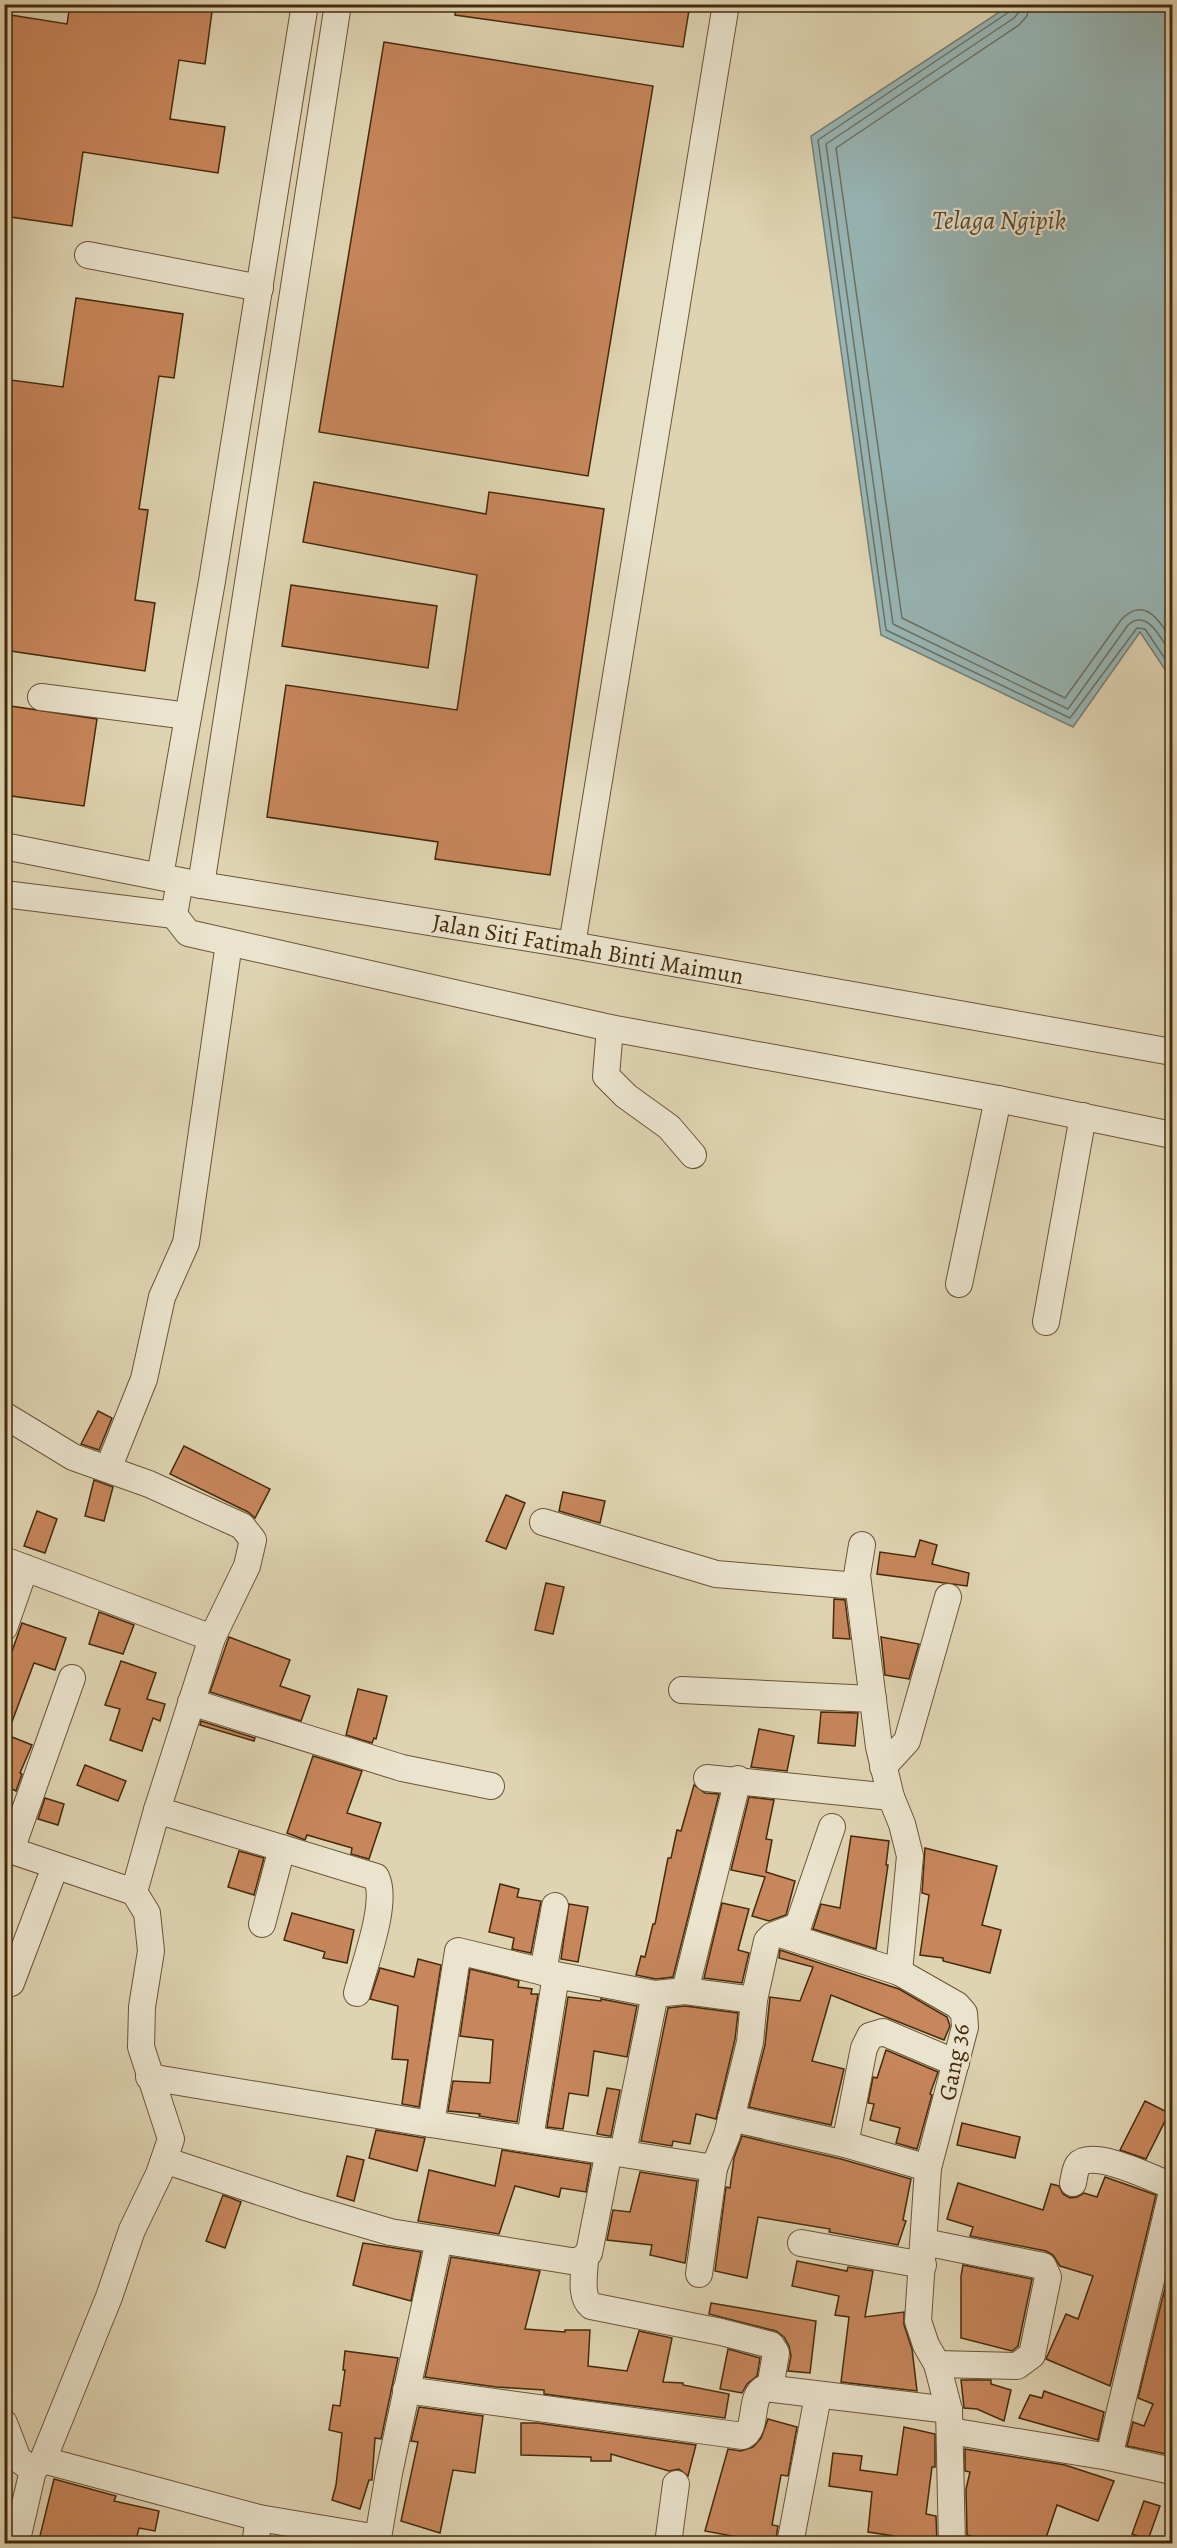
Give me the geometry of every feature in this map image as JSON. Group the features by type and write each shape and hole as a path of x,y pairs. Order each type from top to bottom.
{"street":[{"path":"180,881 188,716 305,4"},
{"path":"174,915 338,4"},
{"path":"572,945 726,4"},
{"path":"88,255 260,288"},
{"path":"41,697 188,716"},
{"name":"Jalan Siti Fatimah Binti Maimun","path":"4,846 180,881 572,945 1173,1052"},
{"path":"4,894 174,915 188,933 610,1028 998,1099 1173,1135"},
{"path":"108,1469 144,1379 162,1297 186,1243 229,943"},
{"path":"610,1028 606,1076 626,1096 669,1127 693,1155"},
{"path":"959,1284 998,1099"},
{"path":"1046,1322 1083,1116"},
{"path":"4,1415 73,1457 149,1484 242,1526 253,1540 247,1566 212,1638 157,1810 134,1892"},
{"path":"543,1522 716,1574 858,1586"},
{"path":"780,1934 899,1972 910,1857 902,1824 891,1797 873,1699 856,1575 862,1545"},
{"path":"4,1628 15,1564 212,1638"},
{"path":"884,1767 907,1741 948,1597"},
{"path":"16,2544 14,2510 38,2465 109,2297 132,2230 159,2174 171,2139 141,2047 142,2007 151,1951 147,1914 134,1892 55,1867 8,1849 72,1678"},
{"path":"682,1690 873,1699"},
{"path":"191,1702 402,1768 491,1786"},
{"path":"707,1778 738,1779 891,1797"},
{"path":"685,1991 738,1779"},
{"path":"157,1810 373,1875 379,1882 381,1893 376,1923 357,1993"},
{"path":"699,2274 714,2168 731,2118 750,2042 754,2000 767,1941 772,1936 798,1926 832,1827"},
{"path":"262,1924 282,1848"},
{"path":"11,1983 55,1867"},
{"path":"530,2139 555,1906"},
{"path":"431,2124 458,1951 549,1973 655,1994 685,1991 754,2000"},
{"name":"Gang 36","path":"899,1972 957,2005 964,2013 965,2027 928,2168 918,2321 926,2345 937,2364 950,2420 952,2544"},
{"path":"655,1994 616,2152 589,2253 585,2258 585,2299 591,2306 721,2332 771,2345 776,2353 770,2388"},
{"path":"845,2144 864,2048 870,2037 883,2032 956,2063"},
{"path":"150,2078 714,2168"},
{"path":"731,2118 845,2144 928,2168"},
{"path":"1073,2183 1078,2165 1084,2160 1093,2159 1110,2161 1173,2186"},
{"path":"164,2160 302,2206 390,2232 557,2260 571,2261 585,2258"},
{"path":"1109,2457 1173,2192"},
{"path":"4,2423 18,2459 259,2518 377,2541 406,2390 439,2240"},
{"path":"801,2243 1043,2266 1048,2277 1032,2355 1028,2360 1017,2366 937,2364"},
{"path":"406,2390 743,2436 749,2430 758,2393 770,2388 950,2420 1173,2471"},
{"path":"790,2544 818,2396"},
{"path":"668,2544 676,2484"},
{"path":"255,2544 259,2518"}],"water":[{"name":"Telaga Ngipik","path":"1010,5 1172,5 1172,680 1140,632 1073,727 881,635 811,136"}],"building":[{"path":"70,4 213,4 205,64 179,60 170,119 225,127 218,173 83,152 72,226 4,216 4,14 67,24"},
{"path":"456,4 690,4 683,47 455,15"},
{"path":"384,42 653,86 588,476 319,432"},
{"path":"76,298 183,314 174,378 159,376 139,509 148,510 135,600 155,603 145,671 4,650 4,425 11,380 63,387"},
{"path":"314,482 486,514 489,492 604,509 550,875 435,859 438,842 267,817 286,685 457,710 477,575 303,542"},
{"path":"291,585 437,606 428,668 282,646"},
{"path":"4,705 97,719 84,806 4,795"},
{"path":"98,1411 112,1418 99,1450 81,1444"},
{"path":"184,1446 270,1489 255,1518 248,1512 170,1474"},
{"path":"94,1480 113,1487 104,1521 85,1516"},
{"path":"563,1492 605,1501 600,1523 559,1511"},
{"path":"506,1495 525,1503 506,1549 486,1541"},
{"path":"37,1511 57,1519 45,1553 24,1546"},
{"path":"920,1540 937,1545 932,1564 969,1573 967,1586 877,1574 880,1552 915,1557"},
{"path":"546,1583 564,1587 553,1634 535,1630"},
{"path":"834,1599 845,1600 850,1639 833,1638"},
{"path":"99,1612 134,1625 123,1654 89,1644"},
{"path":"22,1623 66,1638 55,1670 34,1663 7,1735 32,1745 20,1773 22,1774 16,1791 12,1789 4,1807 4,1674"},
{"path":"229,1637 290,1660 280,1686 310,1696 301,1721 210,1692"},
{"path":"881,1637 919,1644 909,1679 885,1675"},
{"path":"121,1661 156,1673 147,1699 165,1704 160,1721 153,1718 142,1751 110,1740 120,1709 105,1705"},
{"path":"358,1689 387,1696 376,1739 374,1738 372,1743 346,1735"},
{"path":"821,1712 858,1713 855,1746 818,1743"},
{"path":"201,1721 255,1738 254,1741 200,1725"},
{"path":"759,1729 794,1736 787,1771 751,1767"},
{"path":"313,1756 362,1771 347,1813 381,1823 369,1859 351,1854 352,1848 307,1835 305,1840 287,1833"},
{"path":"85,1765 126,1781 118,1801 77,1785"},
{"path":"694,1785 705,1793 719,1794 673,1977 656,1979 636,1975 641,1956 645,1957 653,1924 655,1924 668,1858 671,1858 677,1830 681,1831"},
{"path":"749,1797 774,1800 766,1839 772,1840 766,1872 795,1881 786,1915 769,1921 752,1916 765,1877 731,1870"},
{"path":"45,1798 64,1804 58,1825 38,1819"},
{"path":"851,1836 889,1841 886,1865 888,1865 876,1949 813,1929 821,1904 840,1908"},
{"path":"925,1848 997,1866 982,1925 1001,1930 990,1973 943,1961 943,1958 920,1955 929,1895 922,1893"},
{"path":"239,1851 264,1858 254,1895 228,1887"},
{"path":"500,1884 519,1889 517,1897 541,1901 531,1953 512,1949 514,1938 489,1932"},
{"path":"722,1903 749,1909 738,1950 749,1953 742,1983 704,1978"},
{"path":"569,1904 588,1907 578,1962 561,1959"},
{"path":"292,1913 354,1930 347,1963 323,1958 325,1952 284,1940"},
{"path":"780,1950 899,1989 947,2017 950,2026 944,2040 831,1995 812,2061 844,2069 831,2125 749,2107 765,2045 770,1997 800,2001 813,1967 779,1958"},
{"path":"418,1959 441,1965 419,2107 402,2104 408,2060 392,2059 398,2006 370,1999 380,1968 414,1977"},
{"path":"470,1969 519,1981 518,1987 532,1989 531,1994 538,1994 517,2122 479,2116 480,2114 448,2111 453,2081 490,2083 493,2040 460,2036"},
{"path":"568,1997 601,2001 601,1999 637,2006 627,2057 594,2051 588,2096 569,2093 563,2129 547,2127"},
{"path":"685,2006 738,2013 735,2039 716,2119 696,2114 690,2144 673,2141 672,2146 641,2141 668,2008"},
{"path":"886,2050 938,2072 930,2094 932,2095 917,2149 896,2143 900,2128 870,2120 874,2104 868,2103 873,2077 877,2078"},
{"path":"607,2088 620,2090 611,2136 597,2134"},
{"path":"1145,2101 1169,2113 1146,2159 1120,2150"},
{"path":"962,2123 1020,2137 1015,2158 957,2145"},
{"path":"376,2130 425,2138 417,2171 369,2158"},
{"path":"742,2136 841,2159 911,2179 903,2220 906,2221 898,2245 829,2232 830,2229 758,2217 747,2278 715,2271 726,2187 730,2188 734,2158"},
{"path":"502,2150 591,2164 586,2192 561,2188 559,2197 515,2186 499,2234 418,2221 429,2170 495,2186"},
{"path":"347,2156 364,2160 354,2201 337,2196"},
{"path":"640,2172 697,2181 685,2263 650,2255 652,2245 607,2240 613,2210 630,2212"},
{"path":"1105,2177 1156,2195 1110,2386 1046,2359 1066,2314 1078,2319 1093,2276 1060,2266 1053,2255 1046,2251 970,2236 973,2227 947,2219 958,2183 1043,2210 1051,2184 1059,2186 1063,2194 1070,2198 1084,2193 1097,2197"},
{"path":"223,2195 241,2202 225,2248 206,2241"},
{"path":"363,2243 421,2252 411,2301 353,2285"},
{"path":"1173,2255 1173,2413 1165,2441 1170,2443 1166,2454 1127,2446 1133,2422 1144,2426 1153,2404 1138,2398"},
{"path":"451,2257 540,2271 525,2329 565,2332 565,2330 590,2330 588,2366 627,2371 639,2331 672,2338 663,2382 683,2383 683,2385 729,2394 725,2418 544,2394 544,2390 496,2387 425,2377"},
{"path":"797,2261 847,2271 848,2267 873,2271 865,2317 904,2312 904,2325 912,2349 917,2391 841,2382 849,2317 835,2315 839,2296 792,2286"},
{"path":"963,2265 1032,2279 1018,2346 1012,2351 961,2338"},
{"path":"711,2303 816,2321 810,2373 788,2371 791,2356 789,2346 784,2337 776,2331 709,2314"},
{"path":"728,2349 760,2358 757,2376 747,2384 742,2393 720,2389"},
{"path":"345,2351 398,2358 381,2439 375,2438 372,2480 369,2480 360,2509 332,2500 342,2433 329,2430 333,2405 340,2406"},
{"path":"961,2380 991,2380 991,2384 1011,2390 1004,2421 977,2409 964,2408"},
{"path":"1044,2391 1104,2412 1098,2440 1019,2418 1030,2395 1042,2398"},
{"path":"419,2407 483,2416 475,2473 453,2470 440,2533 401,2521 418,2442 411,2441"},
{"path":"768,2419 797,2427 788,2476 781,2475 772,2525 778,2526 775,2544 705,2531 728,2449 741,2451 753,2447 761,2438"},
{"path":"521,2423 537,2423 696,2445 688,2476 679,2469 669,2471 611,2454 611,2461 591,2461 591,2457 521,2455"},
{"path":"904,2427 935,2434 935,2467 932,2467 926,2514 936,2516 937,2544 868,2532 872,2492 829,2486 833,2453 862,2456 860,2470 897,2475"},
{"path":"965,2449 1065,2465 1114,2481 1098,2521 1057,2505 1044,2544 1005,2544 967,2535 966,2489 970,2472 965,2471"},
{"path":"54,2479 116,2496 114,2501 159,2511 155,2531 139,2528 135,2544 38,2544"},
{"path":"1144,2501 1160,2506 1148,2540 1132,2534"}]}
